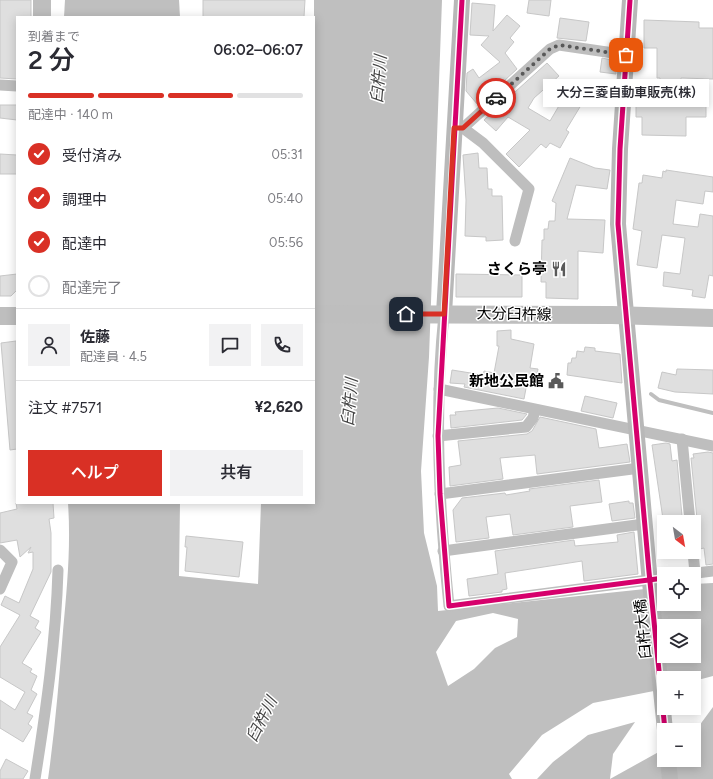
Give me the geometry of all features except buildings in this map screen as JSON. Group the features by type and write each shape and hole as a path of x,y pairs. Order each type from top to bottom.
{"main road":[{"path":"42,0 42,16"},
{"name":"大分臼杵線","path":"315,314 626,315 713,318"},
{"path":"0,316 16,316"}],"street":[{"path":"462,0 458,128 440,314 438,436 440,494 449,606 657,579"},
{"name":"臼杵大橋","path":"630,0 618,224 644,524 664,723"},
{"path":"458,128 550,49 559,45 626,55"},
{"path":"0,85 16,86"},
{"path":"458,128 483,143 529,189 515,241"},
{"path":"439,390 713,446"},
{"path":"438,436 526,427 533,418 535,410"},
{"path":"682,439 689,515"},
{"path":"440,494 640,468"},
{"path":"444,551 644,524"},
{"path":"0,550 12,562 0,589"},
{"path":"35,779 45,715 57,602 58,570"},
{"path":"701,573 713,571"},
{"path":"669,767 670,779"}],"water":[{"path":"65,0 179,0 180,16 64,16"},
{"name":"臼杵川","path":"314,0 442,0 429,357 421,471 424,533 437,586 438,611 657,588 657,611 701,611 701,584 713,583 713,676 701,679 701,671 657,671 657,690 593,703 542,735 509,774 512,779 48,779 57,705 67,583 69,551 68,504 180,504 179,576 258,584 261,504 315,504","holes":["493,613 518,619 517,637 495,648 474,669 448,686 436,652 456,621"]},
{"path":"713,707 713,779 610,779 657,753 657,767 701,767 701,723"},
{"path":"635,722 613,754 610,779 537,779 553,762 588,735"}],"waterway":[{"path":"651,394 659,400 713,413"}],"cycle path":[{"path":"462,0 438,436 440,494 449,606 657,579"},
{"path":"630,0 620,149 618,224 649,572 664,723"}],"way so far":[{"path":"496,98 550,49 559,45 626,55"}],"place":[{"name":"大分三菱自動車販売(株)","path":"626,55"},
{"name":"さくら亭","path":"559,269"},
{"name":"新地公民館","path":"556,381"}],"route":[{"path":"406,314 444,314 454,128 463,128 496,98"}]}
